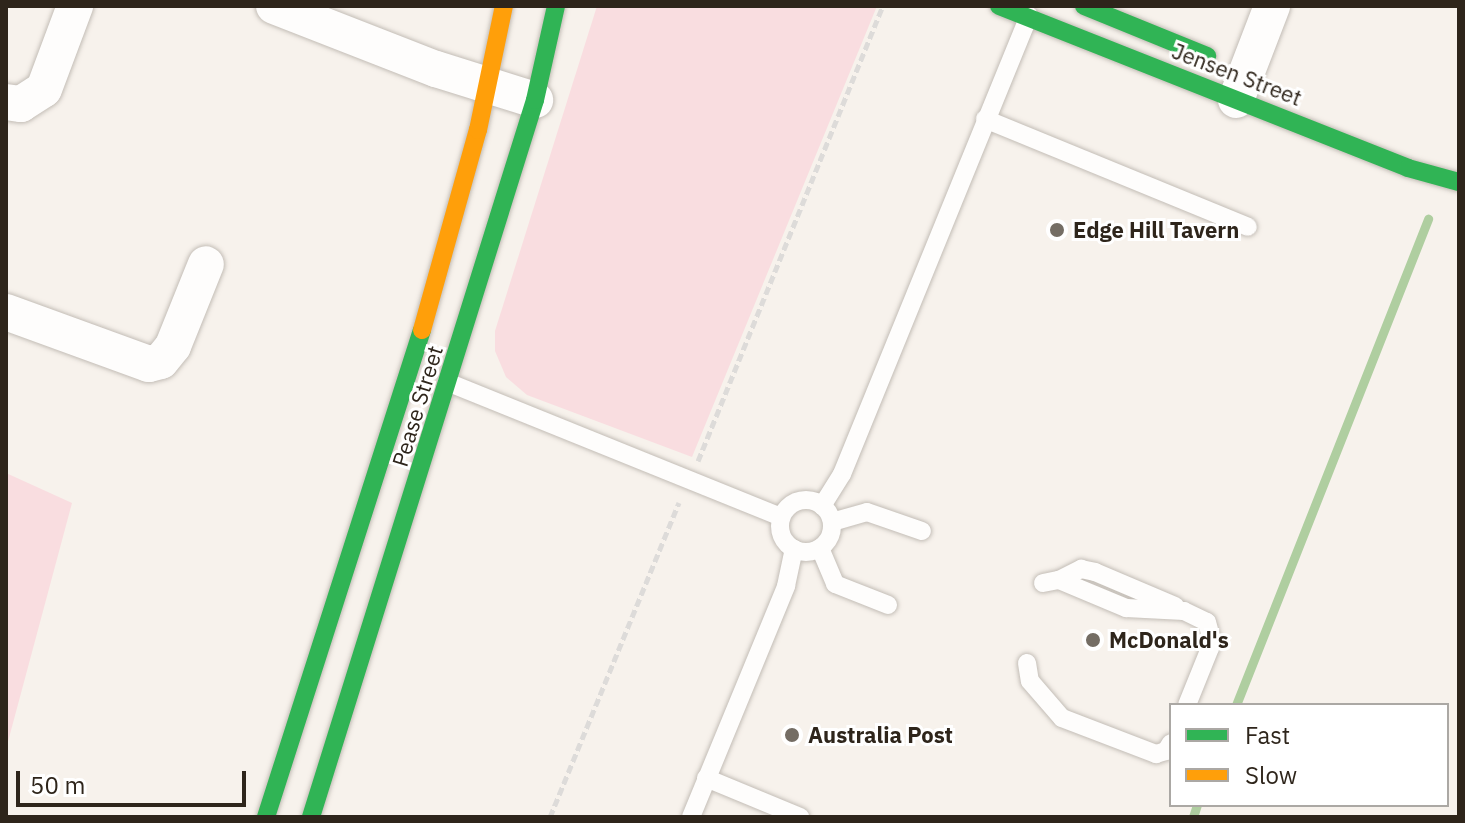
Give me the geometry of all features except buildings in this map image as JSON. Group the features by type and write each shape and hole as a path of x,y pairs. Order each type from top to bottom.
{"street":[{"path":"6,102 21,104 44,89 75,6"},
{"path":"274,6 488,86 535,100"},
{"name":"Pease Street","path":"266,817 411,368 488,86 504,6"},
{"name":"Pease Street","path":"311,817 535,100 556,6"},
{"name":"Jensen Street","path":"999,6 1030,12 1247,84"},
{"name":"Jensen Street","path":"1084,6 1247,84 1408,168 1459,182"},
{"path":"1247,84 1272,6"},
{"path":"1423,152 1459,171"},
{"path":"6,312 149,364 161,361 173,346 206,264"}],"lane":[{"path":"822,506 842,474 1030,12"},
{"path":"985,119 1248,227"},
{"path":"411,368 781,517"},
{"path":"802,500 822,506 832,522 830,537 812,552 794,549 783,539 781,517 789,506 802,500"},
{"path":"832,522 867,512 922,531"},
{"path":"820,548 835,584 888,605"},
{"path":"691,817 786,586 794,549"},
{"path":"1051,581 1126,608 1184,611 1207,622 1211,637 1188,703"},
{"path":"1027,663 1030,681 1062,718 1156,754 1166,751 1169,746"},
{"path":"706,778 800,817"}],"path":[{"path":"696,464 883,6"},
{"path":"550,817 681,498"}],"shaded area":[{"path":"597,6 877,6 692,457 527,395 506,377 495,351 495,331"},
{"path":"6,473 72,503 6,749"}],"waterway":[{"path":"1237,703 1428,219"},
{"path":"1193,817 1196,807"}],"traffic: fast":[{"path":"311,817 535,100 556,6"},
{"path":"999,6 1408,168 1459,182"},
{"path":"1084,6 1207,56"},
{"path":"266,817 422,330"}],"traffic: slow":[{"path":"422,330 478,130 504,6"}],"place":[{"name":"Edge Hill Tavern","path":"1057,230"},
{"name":"McDonald's","path":"1093,640"},
{"name":"Australia Post","path":"792,735"}]}
